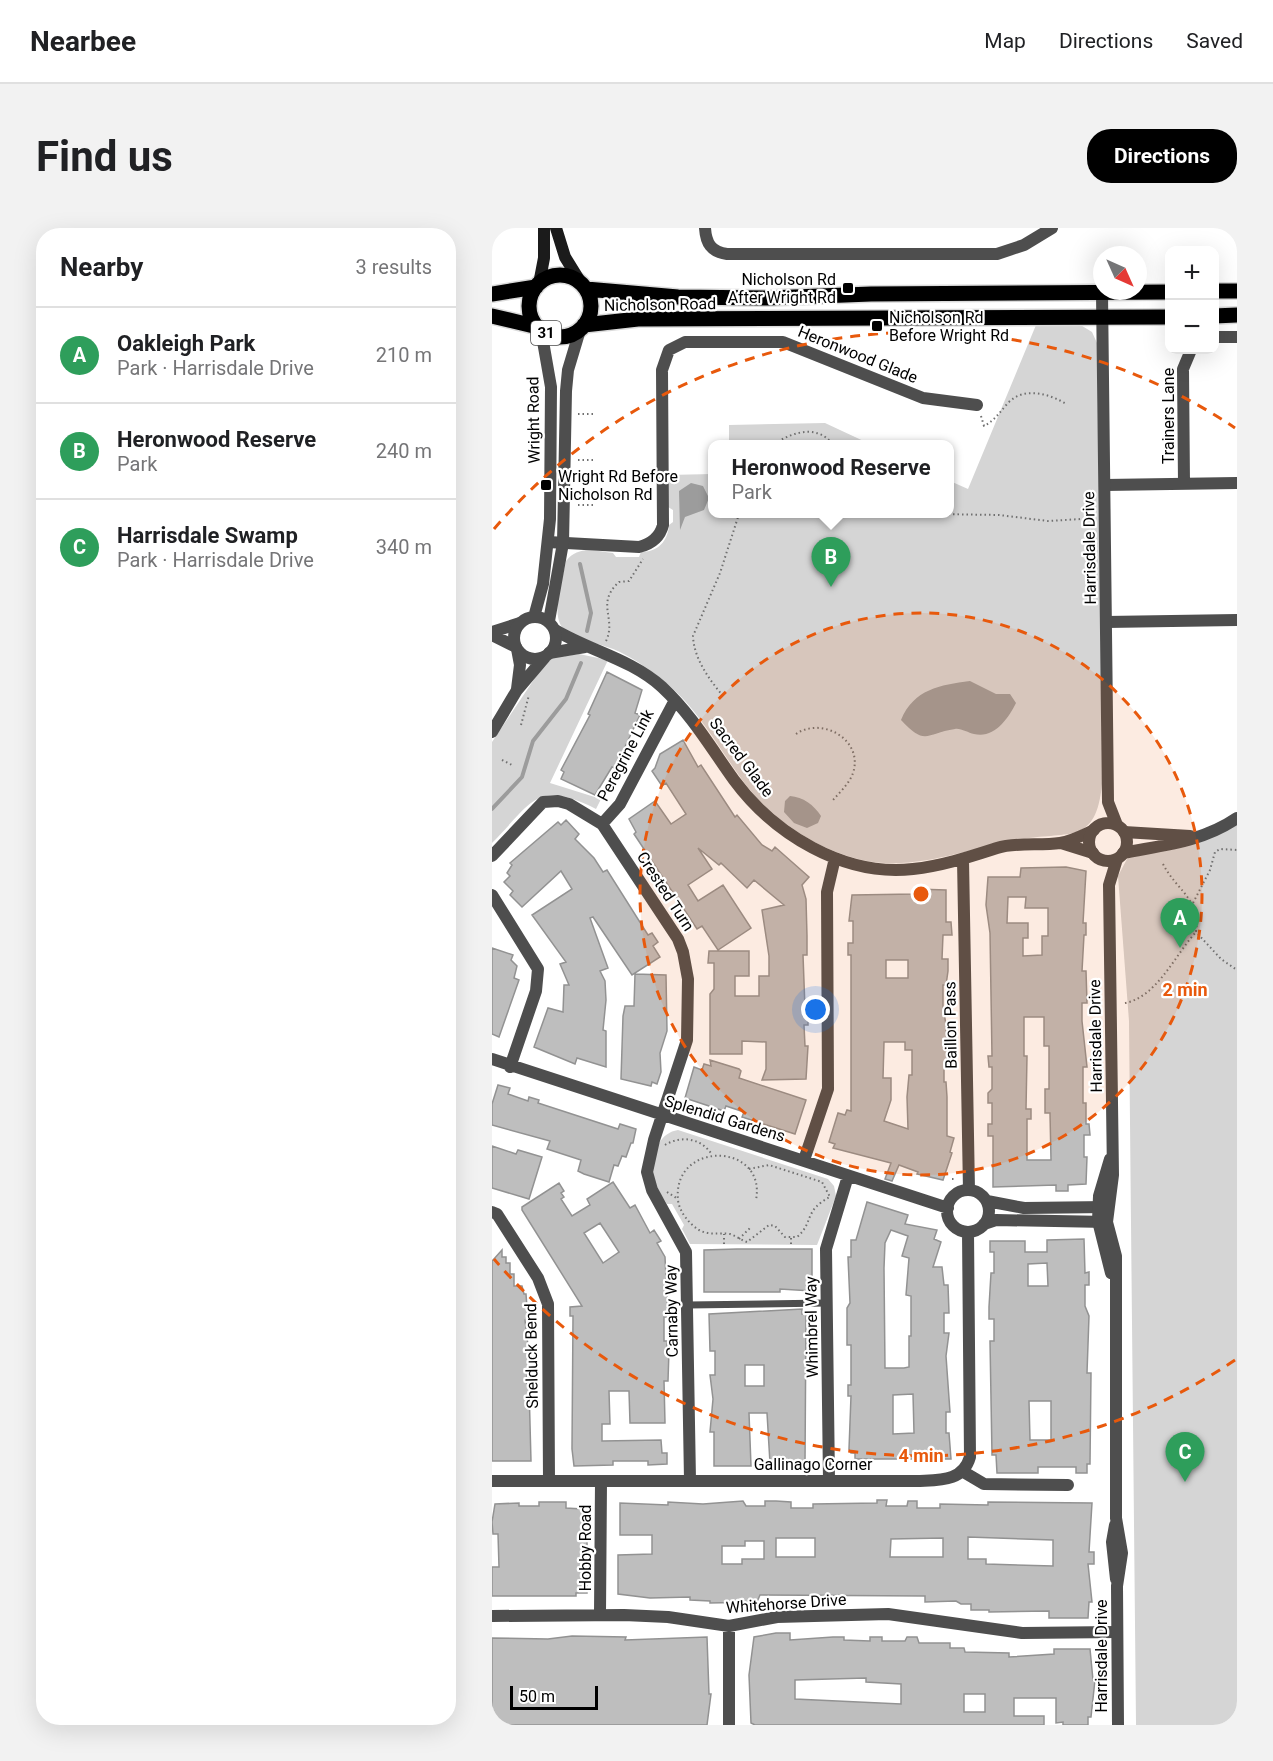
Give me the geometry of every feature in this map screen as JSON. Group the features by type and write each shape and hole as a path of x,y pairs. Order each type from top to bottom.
{"main road":[{"path":"538,286 544,258 544,228"},
{"path":"556,228 566,257 584,286"},
{"name":"Nicholson Road","path":"492,294 538,286 546,279 561,275 584,286 678,297 1093,293"},
{"name":"31","path":"538,286 532,295 530,312 539,328"},
{"name":"Nicholson Road","path":"492,316 539,328 556,337 573,334 582,327 591,308 584,286"},
{"path":"1219,291 1237,291"},
{"name":"Nicholson Road","path":"1147,292 1165,292"},
{"path":"1219,316 1237,315"},
{"name":"Nicholson Road","path":"582,327 638,319 1165,317"}],"street":[{"path":"705,228 708,244 715,252 727,254 997,254 1024,245 1052,228"},
{"name":"Harrisdale Drive","path":"1096,828 1108,802 1102,300"},
{"name":"Wright Road","path":"552,625 563,543 566,391 570,364 582,327"},
{"name":"Wright Road","path":"534,616 543,584 548,542 551,387 539,328"},
{"path":"1219,337 1237,337"},
{"name":"Heronwood Glade","path":"548,542 639,547 648,545 659,534 663,525 662,370 669,350 685,342 783,342 923,398 977,405"},
{"name":"Trainers Lane","path":"1184,484 1183,369 1189,354"},
{"path":"1105,485 1237,483"},
{"path":"492,634 534,616 552,625 556,641 517,690 492,732"},
{"path":"1106,622 1237,620"},
{"path":"517,690 520,665 514,633 520,623"},
{"name":"Sacred Glade","path":"552,625 586,646 617,657 640,670 675,700 697,724 734,780 763,812 799,840 836,858 891,870 914,869 963,860 1000,847 1060,843 1096,828"},
{"path":"492,634 533,659 586,646"},
{"name":"Peregrine Link","path":"602,824 620,804 675,700"},
{"name":"Crested Turn","path":"492,856 543,802 558,801 569,804 602,824 678,939 688,979 687,1040 662,1116"},
{"name":"Harrisdale Drive","path":"1108,802 1121,828"},
{"path":"1200,837 1121,828 1105,823 1096,828 1089,842 1095,855 1107,861 1200,837 1237,818"},
{"path":"1120,856 1127,844 1121,828"},
{"name":"Sacred Glade","path":"1060,843 1095,855"},
{"name":"Harrisdale Drive","path":"1095,855 1109,885"},
{"name":"Harrisdale Drive","path":"1118,1725 1117,1586 1122,1553 1116,1518 1114,1286 1102,1222 1101,1187 1113,1150 1109,885 1120,856"},
{"path":"804,1160 828,1089 827,892 836,858"},
{"name":"Baillon Pass","path":"963,860 969,1190"},
{"path":"492,895 538,969 536,991 510,1067"},
{"name":"Splendid Gardens","path":"492,1059 510,1067 948,1208"},
{"name":"Carnaby Way","path":"662,1116 647,1172 652,1190 686,1252 690,1480"},
{"name":"Whimbrel Way","path":"829,1480 826,1249 848,1176"},
{"path":"968,1232 952,1224 948,1208 956,1194 969,1190 980,1193 987,1201 989,1213 984,1224"},
{"path":"987,1201 1024,1208 1103,1207"},
{"name":"Shelduck Bend","path":"492,1212 496,1214 538,1278 548,1304 549,1480"},
{"path":"968,1232 996,1220 1102,1222"},
{"path":"968,1232 970,1457 962,1471 984,1484 1068,1485"},
{"name":"Gallinago Corner","path":"492,1480 601,1482 946,1480 962,1471"},
{"name":"Hobby Road","path":"600,1614 601,1482"},
{"name":"Whitehorse Drive","path":"492,1616 600,1614 668,1617 729,1626 777,1617 888,1614 1010,1632 1117,1632"},
{"path":"729,1626 729,1725"}],"lane":[{"path":"688,1305 827,1303"}],"path":[{"path":"977,405 984,426 992,421 1009,402 1022,394 1043,394 1066,404"},
{"path":"577,414 596,414"},
{"path":"783,440 809,431 823,435 829,440"},
{"path":"578,460 596,459"},
{"path":"578,505 595,505"},
{"path":"954,514 999,515 1048,521 1081,519"},
{"path":"723,696 700,663 693,646 693,636 720,573 737,518"},
{"path":"606,641 610,628 606,610 608,596 619,582 628,581 643,559"},
{"path":"521,725 532,691"},
{"path":"796,734 807,728 825,728 841,736 851,748 854,760 852,775 833,800"},
{"path":"502,760 512,765"},
{"path":"1192,903 1210,870 1215,852 1220,849 1237,850"},
{"path":"1125,1003 1133,1001 1152,986 1196,932 1198,918 1192,903 1163,864"},
{"path":"1196,932 1221,959 1237,970"},
{"path":"661,1152 669,1143 691,1140 702,1143 711,1155"},
{"path":"678,1199 685,1171 699,1159 711,1155 731,1157 749,1168 756,1184 756,1200"},
{"path":"664,1189 678,1199 684,1214 696,1228 709,1234 724,1234 750,1242 769,1225 776,1226 782,1235 791,1238 802,1233 813,1209 830,1197 824,1184 769,1165 749,1168"},
{"path":"739,1239 751,1227"},
{"path":"799,1229 802,1233"},
{"path":"724,1234 724,1244"},
{"path":"791,1238 791,1244"}],"shaded area":[{"path":"1079,324 1092,332 1097,343 1102,784 1094,817 1087,826 1067,834 1023,839 923,861 883,863 862,860 828,849 796,831 754,795 688,704 665,682 626,655 573,635 562,627 559,621 558,604 566,561 576,553 588,550 613,553 616,557 639,557 641,552 657,548 664,541 669,525 673,522 673,510 668,507 668,475 708,474 708,518 954,518 954,483 968,489 1036,325"},
{"path":"825,423 861,440 729,440 729,425"},
{"path":"691,483 703,486 708,496 704,510 685,517 680,530 679,491"},
{"path":"579,654 608,660 550,783 601,799 596,809 560,796 537,799 527,806 492,843 492,742 545,663 552,658"},
{"path":"970,681 996,694 1010,694 1016,703 1009,715 994,731 981,735 955,729 921,736 901,720 913,701 929,690"},
{"path":"790,796 804,800 815,808 821,816 818,823 807,828 794,823 784,812 785,801"},
{"path":"1237,825 1237,1725 1136,1725 1129,1021 1118,876 1127,859 1139,852"},
{"path":"678,1130 828,1179 834,1186 836,1196 817,1245 690,1244 682,1229 684,1225 672,1204 667,1204 658,1189 653,1172 656,1148 665,1136"}],"building":[{"path":"607,672 642,690 635,713 640,715 615,768 612,767 595,795 561,779 564,772 561,770 590,715 588,714"},
{"path":"683,740 698,767 701,765 735,817 737,815 762,845 772,851 775,847 809,877 802,885 806,899 807,936 807,955 803,955 805,1009 808,1014 808,1025 804,1025 805,1046 808,1046 806,1079 762,1080 766,1069 766,1042 742,1041 742,1054 710,1054 710,994 714,989 714,963 708,963 709,951 749,951 749,976 735,976 735,996 759,996 759,976 769,976 769,956 762,910 784,905 754,880 747,888 721,863 719,865 698,848 712,869 688,885 698,901 723,885 751,928 718,950 702,926 697,929 634,834 636,832 629,819 655,801 671,824 686,814 666,783 662,786 652,771 660,754"},
{"path":"566,820 579,834 575,839 594,858 603,872 607,870 648,935 652,933 658,942 653,946 660,957 632,975 593,917 590,918 608,968 600,971 605,981 603,1030 606,1031 606,1067 577,1058 575,1064 534,1047 548,1008 563,1012 564,985 569,985 560,964 566,962 532,915 572,889 561,871 522,907 510,895 513,891 504,882 510,876 507,873 512,865 510,863 558,822 561,825"},
{"path":"1066,867 1086,871 1083,923 1086,923 1086,935 1084,935 1082,971 1086,971 1087,1003 1082,1003 1082,1021 1087,1067 1083,1067 1083,1103 1086,1103 1086,1124 1089,1124 1090,1135 1084,1135 1084,1157 1087,1157 1086,1184 1068,1185 1068,1191 1056,1191 1056,1185 993,1187 993,1136 988,1136 988,1124 992,1124 992,1103 988,1103 988,1093 992,1089 992,1067 989,1067 988,1056 992,1056 990,933 986,905 988,877 1020,877 1021,868","holes":["1008,897 1026,897 1025,908 1048,908 1048,936 1042,936 1042,955 1023,956 1023,938 1028,938 1028,923 1007,923","1024,1017 1044,1017 1044,1046 1049,1046 1049,1089 1045,1089 1045,1113 1050,1113 1051,1160 1027,1160 1027,1119 1031,1119 1031,1109 1026,1109 1027,1056 1024,1056"]},
{"path":"915,889 946,890 946,922 951,922 952,935 943,935 942,959 948,959 946,985 943,985 947,1064 944,1064 944,1082 946,1082 947,1097 947,1136 954,1138 950,1152 952,1153 943,1180 917,1174 918,1172 899,1165 892,1181 885,1179 891,1163 833,1148 835,1144 829,1142 838,1113 845,1115 847,1110 851,1111 851,955 848,955 848,943 853,943 853,921 849,921 852,895 915,894","holes":["886,960 908,960 908,978 886,978","884,1042 905,1042 905,1050 912,1050 912,1075 909,1075 907,1097 908,1129 884,1121 891,1100 891,1078 883,1078"]},
{"path":"492,948 513,955 511,960 517,966 514,978 519,980 499,1037 492,1034"},
{"path":"635,974 666,975 667,1031 660,1053 661,1072 657,1084 652,1082 651,1086 621,1079 623,1016 625,1006 634,1006"},
{"path":"710,1060 739,1069 741,1071 739,1078 806,1100 795,1134 742,1117 744,1112 726,1106 724,1111 685,1098 694,1067 702,1070 704,1064 711,1066"},
{"path":"498,1085 510,1088 508,1094 528,1101 529,1097 539,1100 538,1103 618,1129 620,1124 636,1129 633,1143 626,1157 622,1156 618,1166 614,1165 609,1182 578,1171 581,1160 547,1149 550,1141 492,1125 492,1104"},
{"path":"492,1146 516,1154 518,1150 542,1157 529,1199 492,1188"},
{"path":"613,1182 630,1208 635,1205 650,1233 654,1230 661,1241 657,1243 665,1257 668,1317 664,1317 664,1341 667,1341 667,1350 669,1350 668,1381 664,1381 665,1423 630,1423 629,1391 609,1391 610,1424 602,1424 602,1441 661,1440 662,1453 667,1453 667,1464 648,1465 648,1461 613,1461 613,1465 574,1466 572,1449 573,1316 570,1316 570,1307 582,1306 522,1207 559,1183 564,1191 561,1193 564,1197 561,1199 572,1216 590,1205 587,1199","holes":["600,1223 619,1252 603,1263 584,1233"]},
{"path":"867,1202 908,1215 905,1224 937,1230 934,1239 941,1242 933,1267 942,1267 944,1285 948,1285 949,1313 944,1313 944,1333 949,1333 946,1356 950,1412 946,1412 946,1433 949,1433 951,1459 855,1459 855,1453 851,1453 849,1449 851,1396 848,1396 848,1385 851,1385 851,1345 847,1345 847,1308 850,1303 848,1257 851,1257 851,1240 856,1240","holes":["891,1230 908,1236 902,1256 909,1258 906,1295 911,1296 911,1336 909,1336 909,1367 904,1368 885,1368 885,1243","913,1394 914,1433 893,1434 893,1395"]},
{"path":"1084,1239 1085,1273 1089,1272 1089,1285 1085,1285 1085,1306 1089,1316 1087,1373 1091,1373 1090,1464 1087,1464 1087,1473 1076,1473 1076,1467 1038,1467 1038,1473 997,1473 996,1455 992,1455 990,1341 994,1341 994,1319 989,1319 989,1307 991,1273 994,1273 994,1252 990,1252 990,1241 1025,1241 1025,1252 1047,1252 1047,1240","holes":["1047,1263 1048,1286 1028,1286 1028,1264","1029,1401 1051,1401 1051,1440 1030,1440"]},
{"path":"812,1249 812,1291 780,1289 780,1292 704,1292 704,1250"},
{"path":"502,1250 502,1257 506,1257 506,1263 510,1263 510,1274 514,1274 514,1286 522,1286 526,1294 527,1307 530,1307 530,1319 525,1320 529,1354 526,1382 529,1386 531,1461 492,1461 492,1261"},
{"path":"802,1309 802,1314 806,1314 805,1464 770,1463 767,1413 749,1413 751,1466 714,1466 714,1432 710,1432 713,1399 710,1375 715,1375 715,1351 710,1351 709,1314","holes":["745,1365 764,1365 764,1386 745,1386"]},
{"path":"877,1500 887,1500 886,1506 907,1506 908,1501 917,1501 917,1508 940,1508 940,1504 988,1505 988,1502 1092,1503 1089,1552 1094,1552 1094,1564 1088,1564 1092,1602 1089,1602 1088,1618 1049,1618 1049,1611 971,1610 971,1604 961,1604 956,1601 925,1602 925,1596 760,1595 757,1602 710,1603 710,1601 690,1600 690,1597 650,1598 618,1594 618,1555 652,1554 652,1535 620,1535 620,1503 668,1505 668,1502 703,1504 743,1501 746,1506 765,1506 765,1501 776,1501 791,1502 791,1508 813,1508 813,1504 877,1503","holes":["968,1537 1053,1540 1053,1566 986,1564 986,1559 968,1559","776,1538 815,1538 815,1557 776,1557","943,1538 943,1557 890,1557 891,1539","745,1541 764,1541 764,1559 742,1559 742,1564 722,1564 722,1546 745,1546"]},
{"path":"539,1502 566,1502 566,1508 582,1509 582,1538 587,1538 587,1593 576,1593 576,1596 492,1596 492,1567 499,1567 498,1534 493,1534 492,1522 495,1504 519,1503 519,1506 539,1506"},
{"path":"790,1633 790,1640 844,1637 844,1640 870,1641 870,1637 882,1637 882,1641 905,1641 907,1637 917,1637 919,1643 950,1643 950,1648 964,1648 965,1652 1009,1653 1009,1657 1054,1654 1054,1649 1090,1649 1093,1680 1095,1680 1091,1717 1088,1717 1088,1725 1063,1725 1063,1722 1056,1723 1056,1698 1014,1698 1014,1716 1044,1716 1044,1725 755,1725 751,1723 749,1675 754,1637","holes":["866,1678 866,1682 901,1684 901,1704 795,1699 795,1680","964,1694 985,1694 985,1712 964,1712"]},
{"path":"572,1636 626,1637 625,1640 707,1637 709,1694 711,1694 707,1725 492,1725 492,1638 548,1639"}],"waterway":[{"path":"580,564 591,613 587,631"},
{"path":"492,809 522,777 533,741 566,699 581,663"}],"place":[{"name":"Nicholson Rd After Wright Rd","path":"848,288"},
{"name":"Nicholson Rd Before Wright Rd","path":"877,326"},
{"name":"Wright Rd Before Nicholson Rd","path":"546,485"},
{"name":"Heronwood Reserve","path":"831,587"},
{"name":"Oakleigh Park","path":"1180,948"},
{"name":"Harrisdale Swamp","path":"1185,1482"}]}
